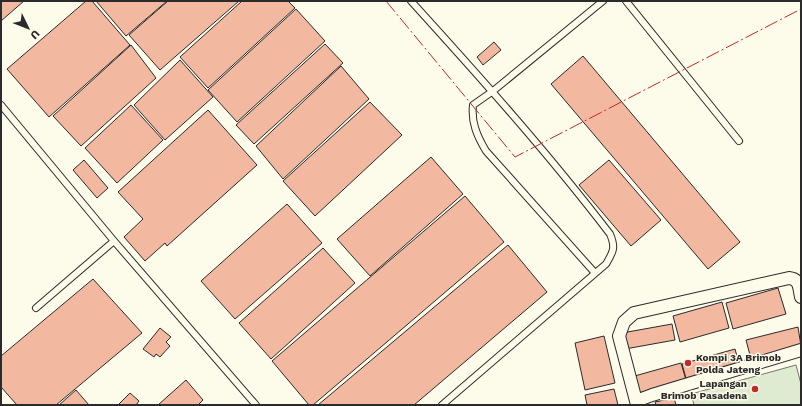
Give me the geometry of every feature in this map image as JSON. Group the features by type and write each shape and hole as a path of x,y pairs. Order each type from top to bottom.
{"street":[{"path":"801,297 798,283 793,278 789,278 634,313 624,322 619,336 637,403 801,350"}],"lane":[{"path":"411,1 493,91 567,178 610,234 614,244 611,255 606,264 442,405"},
{"path":"595,273 498,166 479,139 472,116 473,105 493,91 603,1"},
{"path":"626,1 739,142"},
{"path":"1,105 114,240 256,405"},
{"path":"36,308 114,240"}],"green space":[{"name":"Lapangan Brimob Pasadena","path":"796,365 801,384 801,405 694,405 691,394"}],"building":[{"path":"1,1 24,1 1,21"},
{"path":"86,1 92,1 130,45 49,117 7,69"},
{"path":"96,1 167,1 126,36"},
{"path":"168,1 239,1 160,70 129,35"},
{"path":"242,1 288,1 295,8 208,88 180,57"},
{"path":"296,9 325,41 237,122 208,90"},
{"path":"494,42 501,50 483,65 477,57"},
{"path":"325,44 343,63 254,144 236,125"},
{"path":"131,45 156,78 81,146 53,116"},
{"path":"583,56 740,242 708,269 551,84"},
{"path":"180,60 213,97 165,140 134,105"},
{"path":"341,66 369,99 283,179 256,146"},
{"path":"370,102 402,135 315,216 283,181"},
{"path":"131,105 163,140 117,183 85,148"},
{"path":"208,110 257,165 167,246 165,243 145,261 124,237 143,219 118,192"},
{"path":"431,157 463,194 370,276 337,239"},
{"path":"84,160 108,188 97,198 73,170"},
{"path":"609,160 661,220 631,246 579,185"},
{"path":"465,196 504,242 313,405 309,405 272,361"},
{"path":"287,204 322,243 235,319 201,281"},
{"path":"508,245 547,292 414,405 318,405"},
{"path":"323,248 355,283 271,359 239,323"},
{"path":"93,279 142,333 56,405 17,405 1,387 1,356"},
{"path":"778,288 786,314 733,329 726,303"},
{"path":"722,302 729,328 680,342 673,316"},
{"path":"672,324 675,340 625,349 622,333"},
{"path":"798,327 801,346 751,359 746,340"},
{"path":"160,328 171,337 166,342 170,346 160,357 156,354 154,357 143,349"},
{"path":"604,336 615,383 585,390 575,343"},
{"path":"735,349 740,367 687,382 682,364"},
{"path":"681,363 686,380 636,394 631,377"},
{"path":"186,380 203,400 198,405 158,405"},
{"path":"614,389 618,405 587,405 585,395"},
{"path":"76,390 89,405 59,405"},
{"path":"130,393 139,401 136,405 118,405"},
{"path":"674,398 676,405 656,405 655,402"}],"power":[{"path":"386,1 515,157 801,9"}],"place":[{"name":"Kompi 3A Brimob Polda Jateng","path":"688,363"},
{"name":"Lapangan Brimob Pasadena","path":"755,389"}]}
